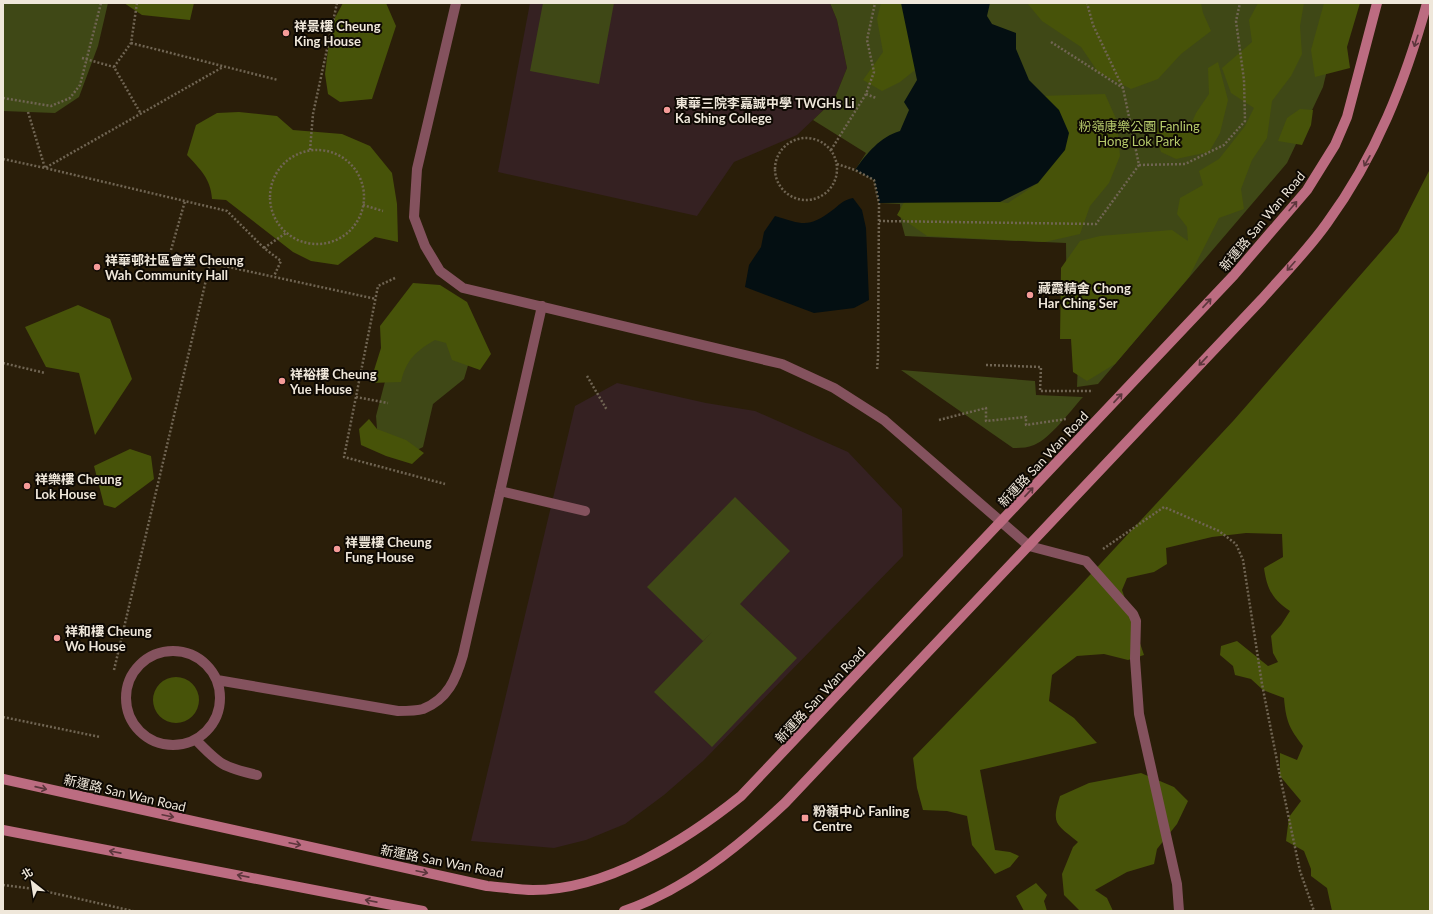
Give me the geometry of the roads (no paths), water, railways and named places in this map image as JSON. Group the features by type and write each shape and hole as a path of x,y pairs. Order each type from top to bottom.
{"street":[{"name":"新運路 San Wan Road","path":"3,779 487,886 533,890 569,886 605,876 641,862 708,822 741,796 1234,275 1307,190 1335,145 1347,117 1377,3"},
{"path":"624,911 658,896 687,880 749,836 790,797 1262,299 1327,224 1352,186 1389,116 1417,37 1427,3"},
{"path":"3,830 423,911"}],"lane":[{"path":"456,3 417,169 414,217 425,246 440,271 463,288 782,364 834,388 884,420 1029,546 1086,561 1133,614 1136,621 1135,659 1139,714 1177,884 1179,911"},
{"path":"217,680 398,712 423,709 445,695 458,674 463,655 542,306"},
{"path":"500,491 584,512"},
{"path":"168,651 183,652 197,657 209,666 217,680 221,693 220,707 216,721 207,732 196,740 181,746 166,746 152,741 140,732 130,720 126,706 126,690 131,676 140,664 153,655 168,651"},
{"path":"196,740 216,762 230,769 257,775"}],"place":[{"name":"祥景樓 Cheung King House","path":"286,33"},
{"name":"東華三院李嘉誠中學 TWGHs Li Ka Shing College","path":"667,110"},
{"name":"祥華邨社區會堂 Cheung Wah Community Hall","path":"97,267"},
{"name":"藏霞精舍 Chong Har Ching Ser","path":"1030,295"},
{"name":"祥裕樓 Cheung Yue House","path":"282,381"},
{"name":"祥樂樓 Cheung Lok House","path":"27,486"},
{"name":"祥豐樓 Cheung Fung House","path":"337,549"},
{"name":"祥和樓 Cheung Wo House","path":"57,638"},
{"name":"粉嶺中心 Fanling Centre","path":"805,818"}],"park label":[{"name":"粉嶺康樂公園 Fanling Hong Lok Park","path":"1139,134"}]}
